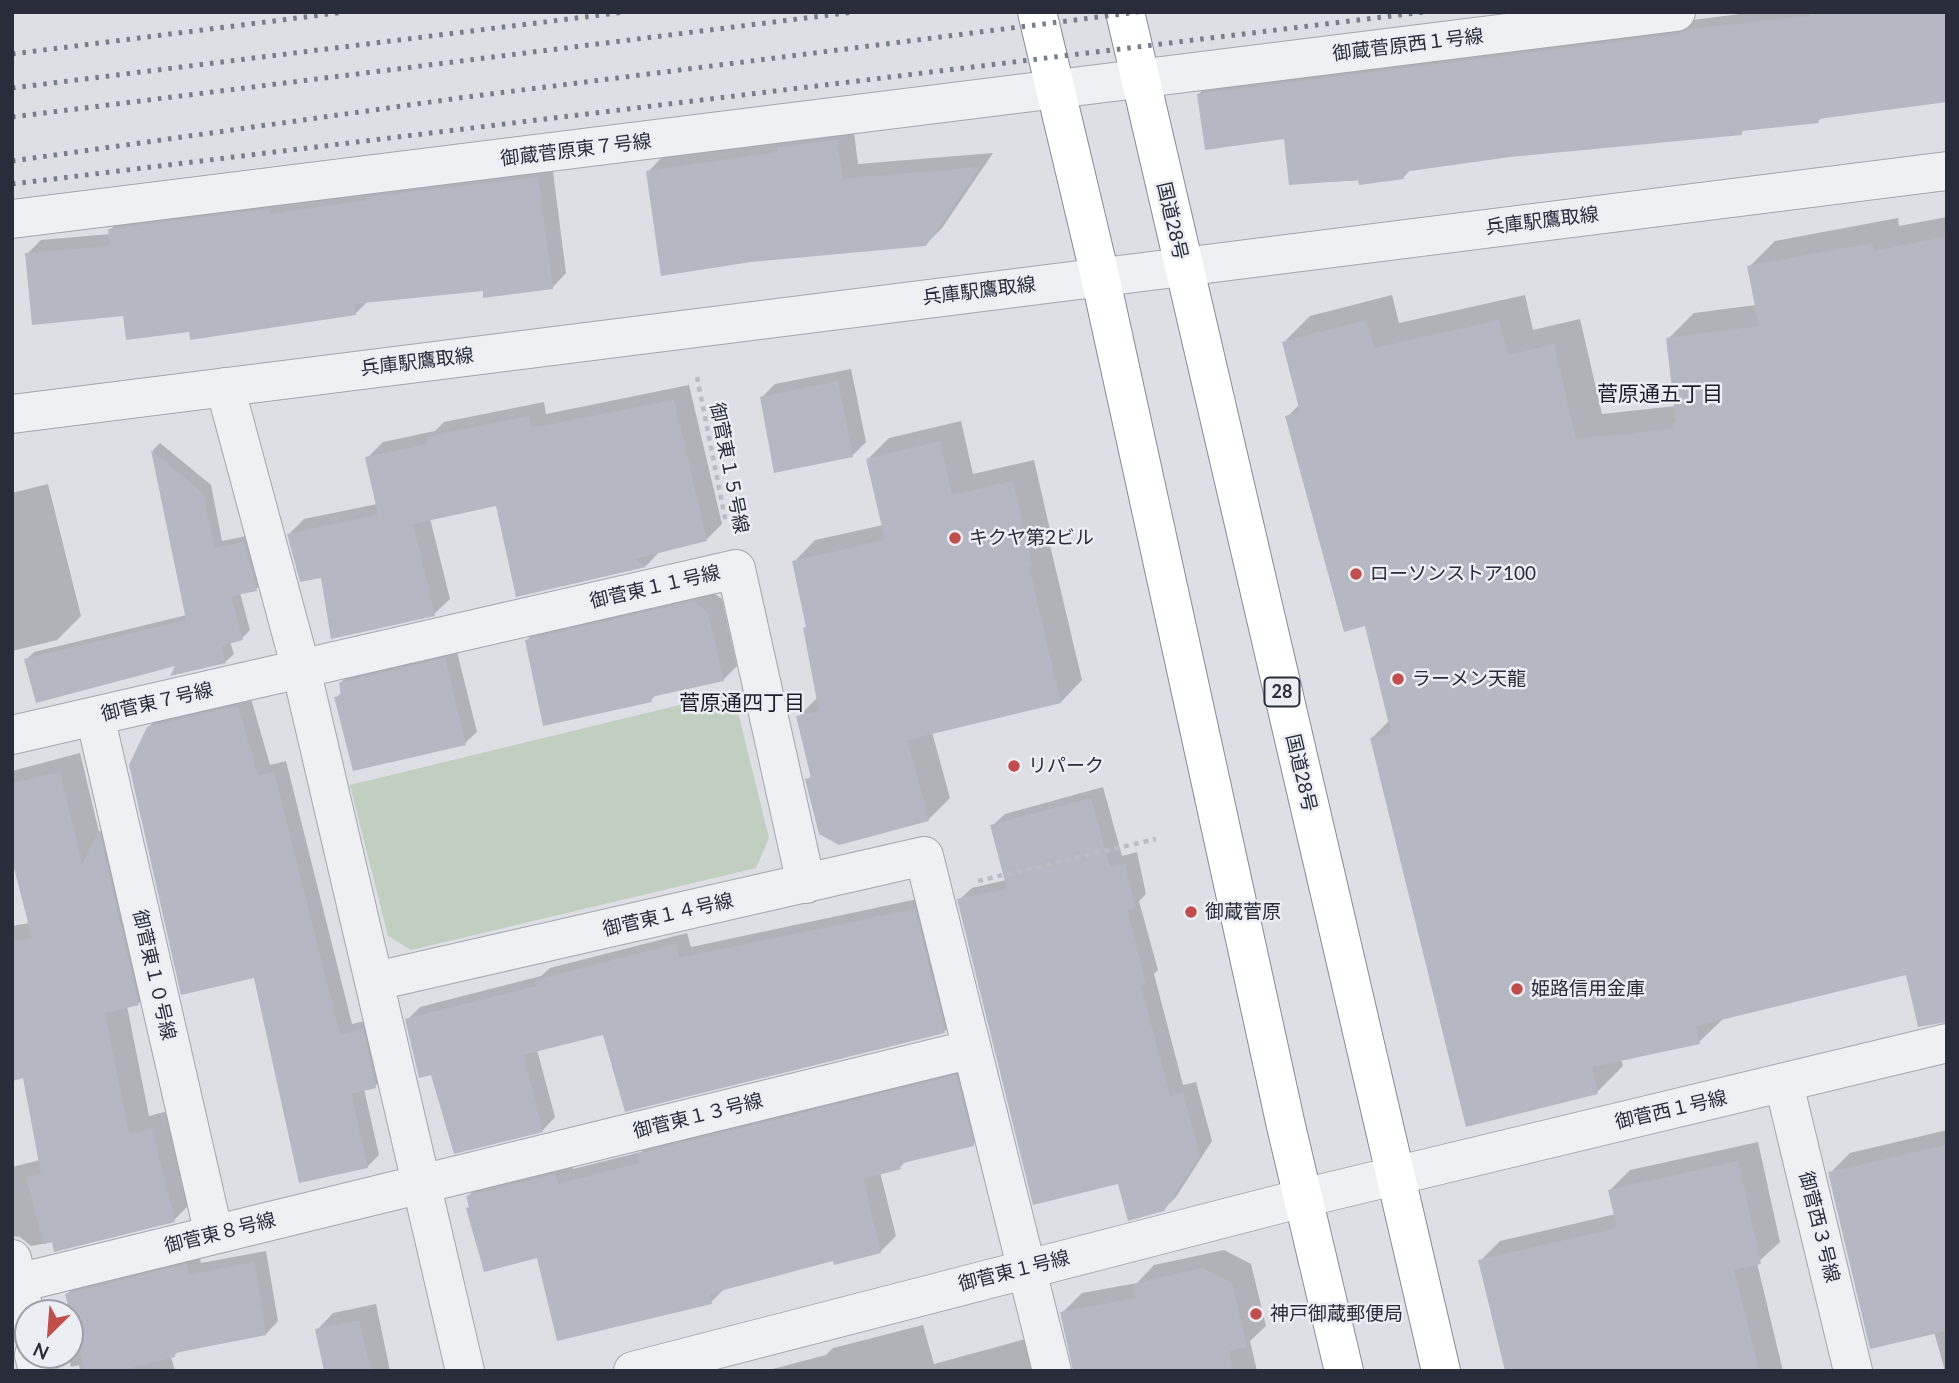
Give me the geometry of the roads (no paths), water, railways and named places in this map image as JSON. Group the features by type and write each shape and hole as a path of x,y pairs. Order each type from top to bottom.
{"highway":[{"path":"1037,12 1100,276 1303,1198 1344,1371"},
{"name":"国道28号","path":"1125,12 1441,1371"}],"street":[{"name":"御蔵菅原西１号線","path":"1140,79 1675,12"},
{"name":"御蔵菅原東７号線","path":"12,219 1140,79"},
{"name":"兵庫駅鷹取線","path":"12,414 1947,171"},
{"path":"225,387 301,669 466,1371"},
{"name":"御菅東１１号線","path":"301,669 736,569 806,884"},
{"name":"御菅東７号線","path":"12,735 301,669"},
{"name":"御菅東１０号線","path":"95,716 214,1235"},
{"name":"御菅東１４号線","path":"376,981 924,856 1052,1371"},
{"name":"御菅西１号線","path":"1396,1176 1947,1043"},
{"name":"御菅東１３号線","path":"423,1184 972,1049"},
{"name":"御菅西３号線","path":"1784,1084 1853,1371"},
{"name":"御菅東１号線","path":"633,1371 1027,1268 1396,1176"},
{"name":"御菅東８号線","path":"15,1271 214,1235 423,1184"},
{"path":"15,1271 22,1299"}],"railway":[{"path":"12,54 345,12"},
{"path":"12,88 625,12"},
{"path":"12,117 854,12"},
{"path":"12,161 459,98 1138,12"},
{"path":"12,184 1424,12"}],"place":[{"name":"キクヤ第2ビル","path":"955,538"},
{"name":"ローソンストア100","path":"1356,574"},
{"name":"ラーメン天龍","path":"1398,679"},
{"name":"リパーク","path":"1014,766"},
{"name":"御蔵菅原","path":"1191,912"},
{"name":"姫路信用金庫","path":"1517,989"},
{"name":"神戸御蔵郵便局","path":"1256,1314"}],"district":[{"name":"菅原通五丁目","path":"1660,394"},
{"name":"菅原通四丁目","path":"742,703"}]}
